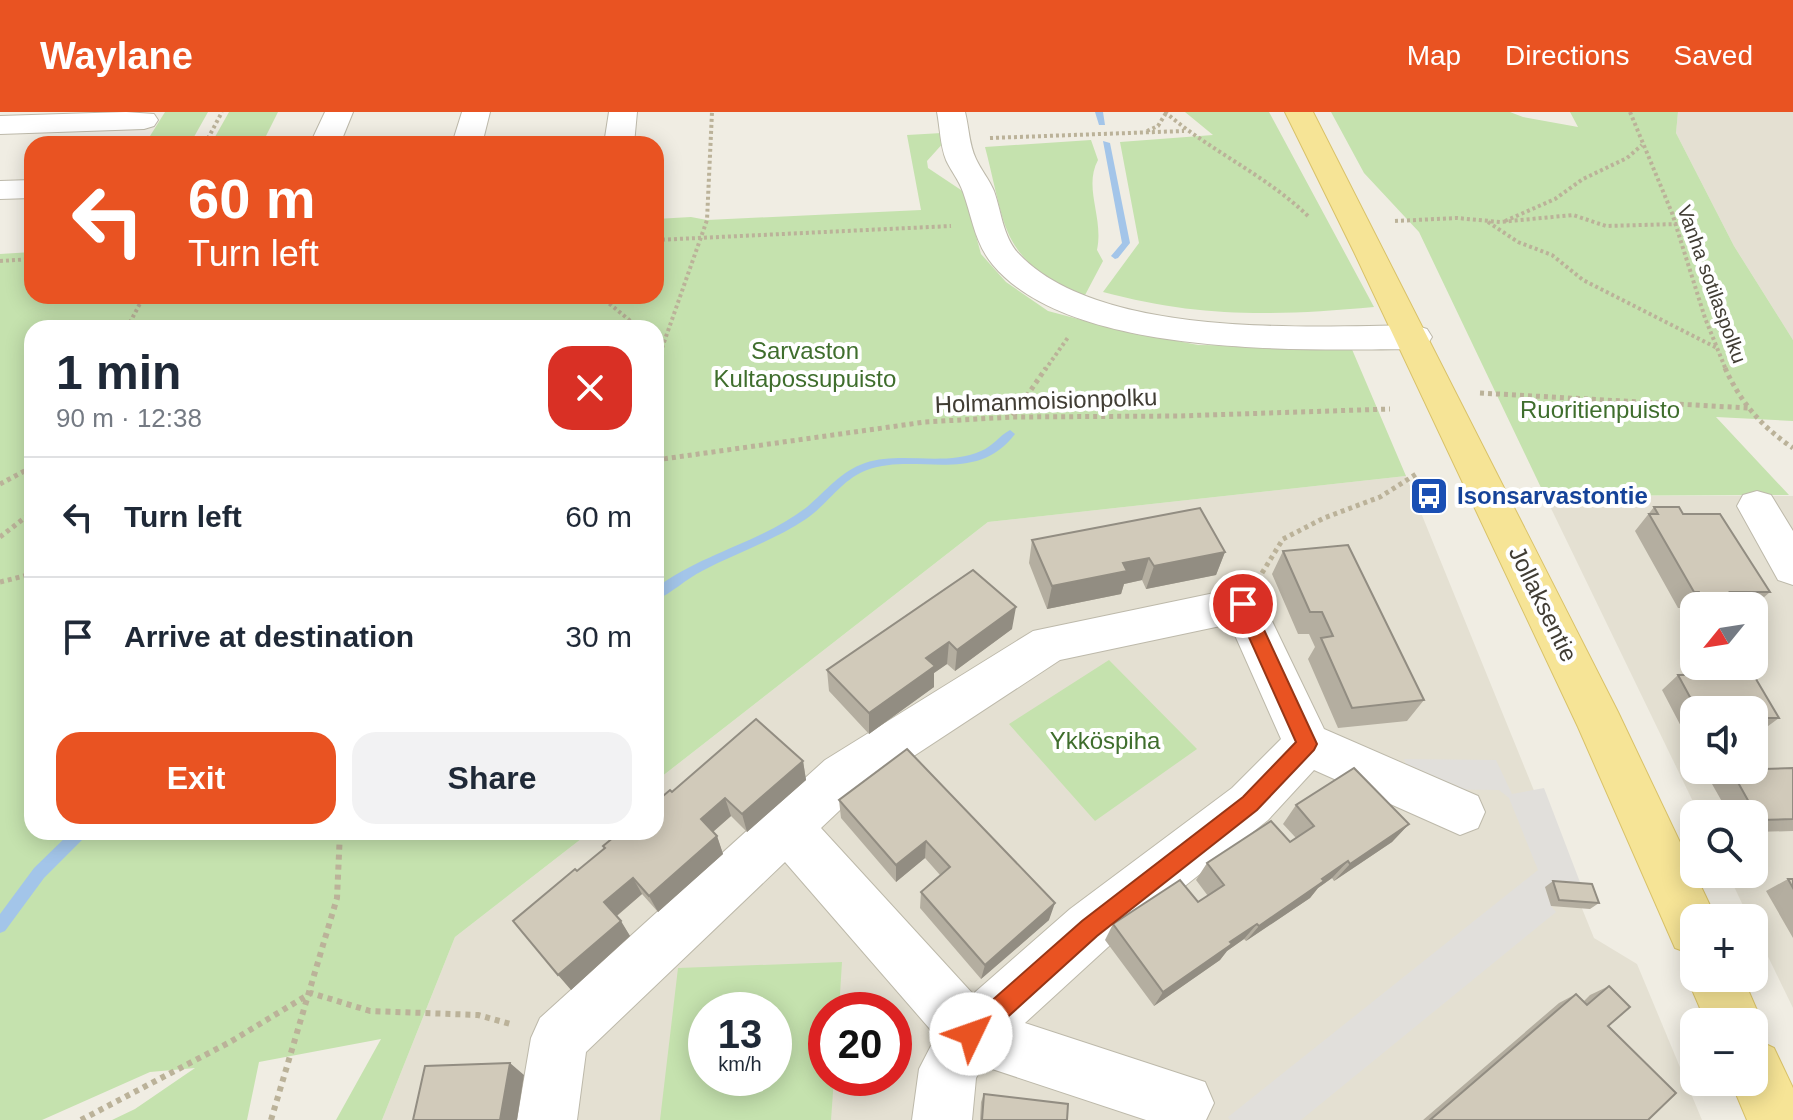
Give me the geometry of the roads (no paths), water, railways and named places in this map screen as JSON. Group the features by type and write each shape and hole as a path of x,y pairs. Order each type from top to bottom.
{"main road":[{"name":"Jollaksentie","path":"1299,112 1365,234 1543,602 1682,904"},
{"path":"1766,1096 1777,1120"}],"street":[{"path":"328,136 339,112"},
{"path":"469,136 476,112"},
{"path":"620,136 623,112"},
{"path":"951,112 962,162 974,180 986,224 996,246 1021,275 1060,298 1088,308 1180,330 1226,335 1414,337"},
{"path":"0,125 144,120"},
{"path":"0,190 24,189"},
{"path":"1757,506 1793,568"},
{"path":"547,1120 560,1038 789,829 842,776 1049,644 1243,604 1307,744 1460,812"},
{"path":"942,1120 948,1069 971,1034 1089,928 1250,804 1307,744"},
{"path":"789,829 971,1034 1184,1103"}],"waterway":[{"path":"1099,112 1102,123"},
{"path":"1106,143 1126,243 1115,256"},
{"path":"664,588 690,571 784,527 860,469 887,463 965,460 998,447 1010,434"},
{"path":"0,926 39,873 72,840"}],"place":[{"name":"Isonsarvastontie","path":"1429,496"}],"park label":[{"name":"Sarvaston Kultapossupuisto","path":"805,365"},
{"name":"Ruoritienpuisto","path":"1600,410"},
{"name":"Ykköspiha","path":"1105,741"}]}
